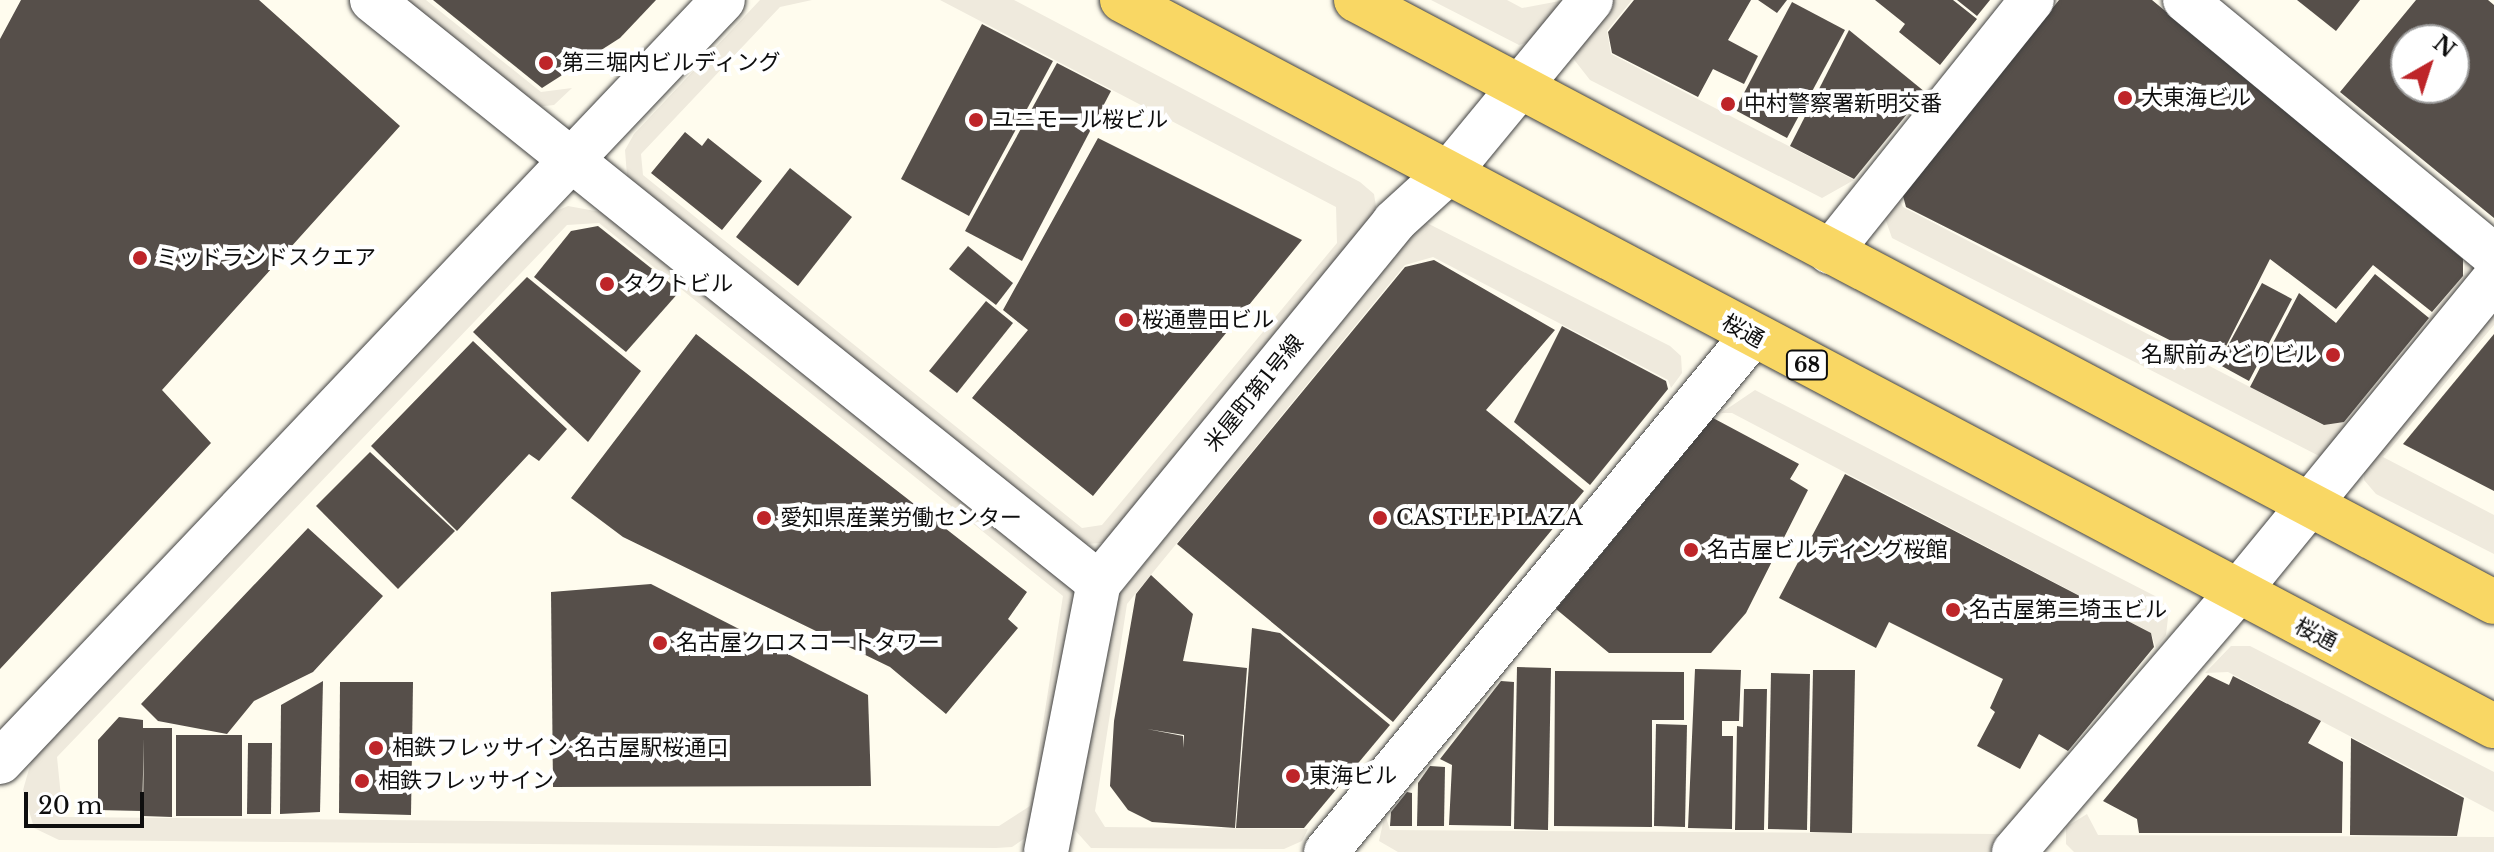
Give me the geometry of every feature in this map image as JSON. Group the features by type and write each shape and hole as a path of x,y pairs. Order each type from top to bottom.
{"main road":[{"name":"桜通","path":"1122,0 1451,170 1752,336 2494,726"},
{"path":"1356,0 2494,602"}],"street":[{"path":"372,0 1099,583"},
{"path":"0,762 723,0"},
{"name":"米屋町第1号線","path":"1046,852 1099,583 1394,222 1451,170 1522,88 1591,0"},
{"path":"1830,252 2032,0"},
{"path":"2185,0 2494,256"},
{"path":"2014,852 2237,593 2306,503 2494,279"},
{"path":"1326,852 1752,336"}],"shaded area":[{"path":"402,0 426,0 541,92 572,88 554,105 536,107"},
{"path":"760,0 812,0 780,7 641,154 643,175 1082,528 1102,525 1337,243 1336,207 940,0 1014,0 1360,182 1374,194 1377,213 1104,543 1080,544 627,176 625,150 634,134"},
{"path":"1431,0 1507,0 1522,8 1565,0 1532,41 1519,45"},
{"path":"1609,0 1632,0 1607,31 1611,54 1854,180 1822,198 1590,80 1572,57"},
{"path":"1898,197 1903,207 2323,425 2344,422 2464,274 2465,259 2476,272 2323,458 1892,238 1885,218"},
{"path":"568,206 606,213 1071,588 1075,600 1034,832 1012,847 996,848 59,840 34,828 23,790 33,755 554,212","holes":["599,223 1063,596 1030,806 999,826 63,817 57,757 567,225"]},
{"path":"1423,221 1670,346 1681,356 1682,373 1671,388 1668,380 1433,257 1405,265 1127,604 1095,811 1105,827 1308,829 1302,841 1284,849 1091,848 1074,829 1114,601"},
{"path":"2494,306 2494,325 2383,457 2494,515 2494,554 2376,494 2364,480 2364,469"},
{"path":"1755,390 2155,596 2169,609 2166,635 2156,648 2151,633 1732,413 1721,413"},
{"path":"2231,646 2250,646 2494,772 2494,812 2228,672 2205,673"},
{"path":"1385,814 1390,830 1998,834 1990,852 1398,852 1379,841"},
{"path":"2087,814 2098,835 2494,837 2494,852 2074,852 2066,844 2066,827"}],"building":[{"name":"ミッドランドスクエア","path":"21,0 259,0 400,126 162,390 211,443 0,669 0,39"},
{"name":"第三堀内ビルディング","path":"433,0 656,0 620,38 542,88"},
{"path":"1634,0 1751,0 1728,40 1758,56 1744,84 1713,69 1698,97 1612,53 1608,32"},
{"path":"1758,0 1787,0 1777,13"},
{"path":"1875,0 1953,0 1977,19 1940,65 1899,32 1905,24"},
{"path":"1957,0 1990,0 1977,16"},
{"name":"大東海ビル","path":"2059,0 2152,0 2463,259 2463,276 2432,312 2373,265 2336,309 2270,259 2217,364 1906,207 1903,196"},
{"path":"2297,0 2360,0 2336,31"},
{"path":"2416,0 2488,0 2494,5 2494,218 2340,92 2390,31 2390,104 2470,104 2470,24 2396,24"},
{"path":"1792,2 1845,30 1787,138 1735,110"},
{"name":"ユニモール桜ビル","path":"982,24 1053,61 969,216 901,179"},
{"path":"1849,30 1925,92 1854,179 1790,146"},
{"path":"1057,63 1111,91 1022,261 965,231"},
{"path":"685,132 702,146 708,138 762,181 722,230 651,173"},
{"name":"桜通豊田ビル","path":"1098,138 1302,240 1093,496 972,398 1028,330 1003,310"},
{"path":"790,168 852,217 798,286 736,237"},
{"name":"タクトビル","path":"598,226 680,291 626,352 534,277 571,231"},
{"path":"968,246 1013,283 996,305 949,269"},
{"name":"CASTLE PLAZA","path":"1434,260 1555,330 1486,410 1584,491 1393,722 1177,544 1405,267"},
{"name":"名駅前みどりビル","path":"2375,274 2429,318 2344,422 2324,425 2250,387 2299,293 2336,323"},
{"path":"527,277 641,371 588,442 473,332"},
{"path":"2262,283 2292,299 2249,381 2218,364"},
{"path":"986,301 1013,323 957,393 929,371"},
{"path":"1562,326 1666,381 1668,389 1590,485 1514,422"},
{"name":"愛知県産業労働センター","path":"696,334 1027,592 1008,619 1018,628 946,714 890,667 623,537 571,498"},
{"path":"2494,334 2494,491 2403,444"},
{"path":"473,341 567,429 539,461 529,454 457,531 371,446"},
{"name":"名古屋ビルディング桜館","path":"1713,418 1799,464 1790,479 1808,490 1746,613 1711,653 1609,653 1556,609"},
{"path":"370,452 455,531 398,589 316,506"},
{"name":"名古屋第二埼玉ビル","path":"1845,474 2151,633 2154,647 2068,751 2039,734 2020,769 1977,746 1995,712 1990,708 2003,679 1889,622 1876,648 1779,598"},
{"path":"308,528 383,596 313,672 254,701 227,734 158,721 141,704"},
{"path":"1151,575 1193,614 1183,661 1247,668 1235,828 1152,822 1128,810 1110,786 1114,721 1136,594"},
{"name":"名古屋クロスコートタワー","path":"651,584 868,695 871,786 553,787 551,592"},
{"name":"東海ビル","path":"1252,628 1280,633 1390,725 1304,828 1236,828"},
{"path":"1517,667 1551,668 1548,830 1514,829"},
{"path":"1695,669 1741,670 1739,721 1722,721 1722,736 1733,736 1732,829 1688,828"},
{"path":"1813,670 1855,670 1852,833 1810,832"},
{"path":"1555,671 1684,672 1684,720 1652,720 1652,827 1554,826"},
{"path":"1771,673 1810,674 1807,830 1768,829"},
{"path":"2208,675 2229,685 2233,676 2321,721 2308,743 2343,762 2342,833 2139,833 2137,819 2103,801"},
{"path":"323,681 320,812 280,814 281,705"},
{"path":"1501,681 1514,682 1511,826 1449,825 1452,765 1440,759"},
{"name":"相鉄フレッサイン 名古屋駅桜通口","path":"340,682 413,682 411,815 339,813"},
{"path":"1744,689 1767,689 1764,830 1735,830 1737,726 1743,727"},
{"path":"119,717 143,720 143,728 172,728 172,817 143,816 144,738 142,811 98,810 98,740"},
{"path":"1656,724 1687,725 1685,827 1654,826"},
{"path":"176,735 242,735 242,816 176,816"},
{"path":"2351,738 2464,798 2457,836 2350,835"},
{"path":"248,743 272,743 271,814 247,814"},
{"path":"1430,766 1445,767 1444,826 1417,826 1418,783"},
{"path":"1407,792 1412,793 1412,826 1390,826 1391,812"}],"place":[{"name":"第三堀内ビルディング","path":"546,63"},
{"name":"大東海ビル","path":"2125,98"},
{"name":"中村警察署新明交番","path":"1728,104"},
{"name":"ユニモール桜ビル","path":"976,120"},
{"name":"ミッドランドスクエア","path":"140,258"},
{"name":"タクトビル","path":"607,284"},
{"name":"桜通豊田ビル","path":"1126,320"},
{"name":"名駅前みどりビル","path":"2333,355"},
{"name":"愛知県産業労働センター","path":"764,518"},
{"name":"CASTLE PLAZA","path":"1380,518"},
{"name":"名古屋ビルディング桜館","path":"1691,550"},
{"name":"名古屋第二埼玉ビル","path":"1953,610"},
{"name":"名古屋クロスコートタワー","path":"660,643"},
{"name":"相鉄フレッサイン 名古屋駅桜通口","path":"376,748"},
{"name":"東海ビル","path":"1293,776"},
{"name":"相鉄フレッサイン","path":"362,781"}]}
